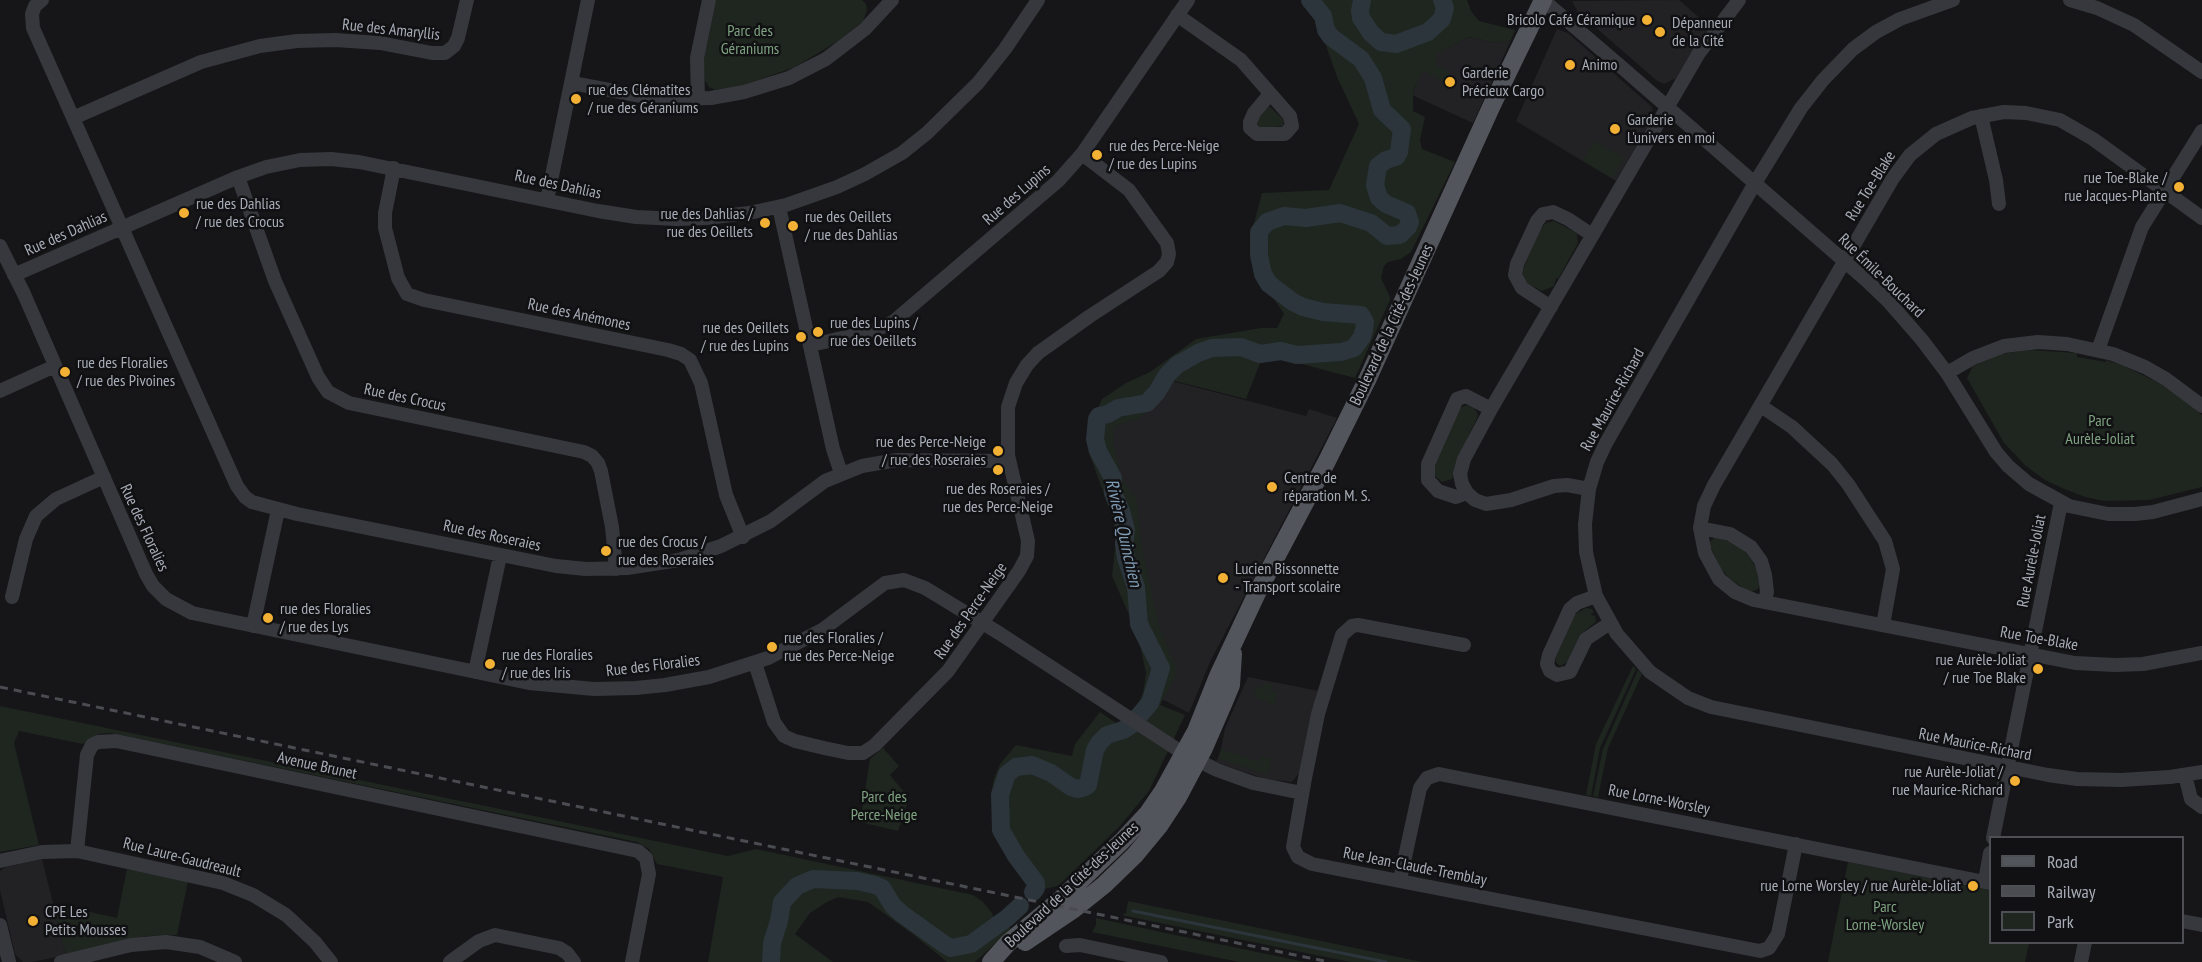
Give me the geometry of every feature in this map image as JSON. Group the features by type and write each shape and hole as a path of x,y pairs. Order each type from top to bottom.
{"main road":[{"name":"Boulevard de la Cité-des-Jeunes","path":"1000,962 1092,895 1124,866 1169,812 1190,757 1225,680 1233,647 1257,593 1328,461 1492,105 1543,0"},
{"name":"Boulevard de la Cité-des-Jeunes","path":"991,962 1008,943 1081,881 1128,836 1190,757"}],"street":[{"name":"Rue des Roseraies","path":"42,0 33,10 32,23 237,486 248,500 278,510 500,556 567,568 616,569 679,560 703,554 743,537 771,521 825,481 862,466 888,461 1008,461"},
{"name":"Rue des Amaryllis","path":"73,118 201,62 260,46 297,41 335,40 380,43 437,54 445,53 454,46 458,38 467,0"},
{"path":"546,200 588,0"},
{"path":"698,99 697,58 709,0"},
{"name":"Rue des Dahlias","path":"14,275 238,177 274,165 311,160 348,160 394,168 622,215 677,219 741,214 779,207 844,184 910,147 960,104 978,84 1038,0"},
{"name":"Rue des Lupins","path":"811,345 873,332 893,322 1058,181 1082,154 1188,0"},
{"name":"Rue Émile-Bouchard","path":"1543,0 1866,280 1907,322 1947,373 2002,459 2029,484 2061,503 2099,513 2126,515 2153,512 2202,499"},
{"path":"1588,489 1554,486 1494,504 1480,503 1467,493 1461,479 1462,465 1491,409 1667,107 1708,39 1739,0"},
{"name":"Rue Maurice-Richard","path":"1953,0 1900,18 1853,49 1823,80 1801,108 1755,183 1606,443 1588,489 1585,543 1596,596 1629,650 1650,672 1688,698 1711,708 2007,768 2063,777 2106,781 2202,772"},
{"path":"2070,0 2097,8 2134,25 2202,72"},
{"path":"572,83 647,97 698,99 744,92 799,73 826,59 865,29 884,2"},
{"path":"1177,15 1236,56 1270,94"},
{"name":"Rue Toe-Blake","path":"2202,218 2093,139 2060,120 2038,114 2015,112 1981,116 1936,134 1910,155 1893,178 1708,496 1700,528 1705,554 1719,579 1743,596 2075,663 2115,665 2169,661 2202,653"},
{"path":"1981,116 1996,180 1999,204"},
{"path":"2098,350 2146,218 2202,132"},
{"name":"Rue des Perce-Neige","path":"755,663 774,722 782,734 800,743 849,753 859,754 868,751 954,664 1019,571 1028,550 1027,537 1008,461 1009,402 1020,376 1031,359 1090,316 1159,271 1168,258 1167,243 1134,196 1082,154"},
{"name":"Rue des Anémones","path":"394,168 385,213 385,228 398,278 408,294 424,300 668,350 690,360 701,383 726,495 743,537"},
{"name":"Rue des Crocus","path":"238,177 275,281 318,377 328,392 349,404 584,452 592,456 601,471 612,527 616,569"},
{"path":"779,207 833,449 841,473"},
{"path":"1551,307 1522,288 1515,275 1517,264 1537,221 1543,214 1553,212 1592,235"},
{"name":"Rue des Floralies","path":"0,246 56,366 146,574 161,595 172,604 192,613 543,685 614,689 693,680 755,663 814,635 840,619 881,586 896,580 904,580 918,584 983,623 1190,757 1253,783 1302,793"},
{"path":"1947,373 1982,354 2012,344 2056,343 2098,350 2145,367 2172,383 2202,406"},
{"path":"0,391 56,366"},
{"path":"1467,493 1456,497 1438,491 1428,480 1428,464 1457,399 1467,396 1491,409"},
{"path":"1761,406 1792,427 1832,464 1848,484 1885,541 1893,563 1893,575 1883,625"},
{"path":"12,597 26,539 36,516 56,500 104,477"},
{"name":"Rue Aurèle-Joliat","path":"1994,836 2061,503"},
{"path":"253,626 278,510"},
{"path":"1700,528 1730,534 1751,547 1761,561 1765,575 1767,592 1765,601"},
{"path":"475,672 500,556"},
{"path":"1596,596 1577,603 1570,609 1549,655 1547,664 1550,670 1557,675 1570,672 1586,639 1610,622"},
{"name":"Rue Jean-Claude-Tremblay","path":"1464,645 1358,625 1346,631 1340,640 1318,714 1293,847 1298,857 1312,864 1760,951 1771,946 1778,934 1796,844"},
{"name":"Avenue Brunet","path":"77,851 87,754 95,743 110,740 627,847 641,853 648,862 649,874 632,962"},
{"name":"Rue Lorne-Worsley","path":"1400,880 1420,788 1427,778 1439,774 1988,882"},
{"path":"2185,775 2191,798 2202,807"},
{"name":"Rue Laure-Gaudreault","path":"0,861 42,852 77,851 204,878 243,890 269,904 294,922 315,942 331,962"},
{"path":"2184,921 2202,925"},
{"path":"0,925 9,962"},
{"path":"450,962 484,938 495,935 559,948 567,953 574,962"},
{"path":"61,962 131,945 162,942 200,947 235,962"},
{"path":"1066,946 1075,944 1130,959 1161,962"},
{"path":"2081,962 2085,944"}],"shaded area":[{"path":"1679,0 1709,26 1675,80 1664,84 1656,80 1578,12 1572,1"},
{"path":"1557,29 1568,33 1652,107 1651,121 1616,181 1516,121"},
{"name":"Garderie Précieux Cargo","path":"1469,37 1496,43 1511,40 1473,123 1412,95 1416,86 1411,66"},
{"path":"1168,380 1306,416 1309,409 1337,418 1210,662 1189,713 1158,697 1099,429"},
{"path":"1248,677 1319,691 1312,710 1299,773 1292,782 1265,779 1216,762 1220,754 1225,728"},
{"name":"CPE Les Petits Mousses","path":"42,859 66,955 23,962 15,954 0,890 0,871 6,867"}],"green space":[{"name":"Parc des Géraniums","path":"716,0 862,0 866,4 867,11 863,21 838,41 795,67 744,85 715,90 705,81 703,63"},
{"path":"1303,0 1467,0 1471,11 1479,21 1515,30 1511,40 1496,43 1469,37 1436,54 1436,65 1450,72 1445,82 1423,71 1413,92 1413,111 1425,117 1420,140 1422,149 1455,162 1411,252 1384,266 1381,278 1390,300 1355,378 1271,356 1262,358 1246,399 1175,381 1167,387 1156,405 1145,414 1135,420 1115,426 1113,441 1120,476 1136,498 1142,548 1159,627 1178,672 1160,705 1185,715 1149,791 1119,827 1058,886 1044,889 1022,876 1003,846 994,824 991,794 1000,764 1016,745 1072,756 1075,744 1100,712 1119,725 1127,726 1143,693 1146,673 1138,635 1112,576 1116,540 1113,519 1088,450 1089,428 1102,399 1126,383 1150,372 1196,339 1261,328 1277,328 1284,314 1262,281 1252,259 1251,235 1262,193 1329,190 1359,124 1338,79 1321,32"},
{"path":"1269,106 1284,120 1283,126 1261,128 1257,126 1257,120"},
{"path":"1594,141 1624,158 1612,178 1583,161"},
{"path":"1554,221 1577,234 1578,243 1558,279 1556,278 1554,286 1542,291 1526,283 1522,272 1540,229 1546,223"},
{"name":"Parc Aurèle-Joliat","path":"2029,350 2077,353 2077,357 2106,362 2106,360 2122,365 2163,385 2188,403 2202,415 2202,487 2149,500 2105,501 2085,497 2062,488 2045,480 2026,466 2004,443 1967,378 1973,366 2001,354"},
{"path":"1467,405 1474,408 1478,414 1477,418 1460,453 1452,479 1442,482 1433,474 1434,465 1460,408"},
{"path":"1715,537 1743,549 1749,556 1758,572 1760,582 1758,589 1751,592 1746,590 1721,569 1710,546 1710,542"},
{"path":"1586,608 1592,609 1594,612 1591,614 1595,615 1596,622 1583,632 1568,662 1560,666 1556,662 1556,657 1575,614"},
{"path":"1633,666 1636,669 1600,748 1591,796 1586,795 1596,744"},
{"path":"1638,670 1642,674 1608,748 1598,797 1593,796 1603,749"},
{"path":"1264,683 1272,684 1271,691 1278,692 1274,705 1253,696 1257,686 1262,688"},
{"path":"0,706 728,856 756,849 973,895 992,913 999,930 1008,926 1011,929 975,962 947,962 868,902 838,897 810,913 795,934 833,962 708,962 723,877 657,864 649,849 637,842 111,733 99,734 83,744 19,731 14,743 39,845 0,852"},
{"name":"Parc des Perce-Neige","path":"883,748 899,766 890,775 909,798 898,831 860,822 870,759"},
{"path":"1221,749 1259,762 1260,758 1264,757 1271,759 1267,775 1218,758"},
{"name":"Parc Lorne-Worsley","path":"1848,862 1989,890 1989,944 2029,944 2025,962 1828,962"},
{"path":"127,869 188,881 177,935 146,936 66,955 54,908 72,908 117,918"},
{"path":"1128,901 1422,962 1350,962 1121,915 1126,913"},
{"path":"1096,918 1305,962 1239,962 1092,932 1096,925"}],"waterway":[{"name":"Rivière Quinchien","path":"1033,892 1036,883 1016,856 1001,830 1000,795 1007,774 1016,767 1032,765 1051,773 1071,787 1078,789 1088,785 1095,750 1099,743 1107,735 1131,725 1150,703 1161,668 1139,624 1136,587 1126,558 1124,544 1126,530 1113,493 1113,478 1098,451 1095,439 1097,419 1118,408 1147,403 1177,365 1212,348 1241,347 1260,354 1281,351 1297,355 1341,352 1354,348 1364,330 1365,322 1361,315 1323,312 1303,307 1269,284 1263,274 1259,255 1259,232 1267,222 1284,216 1306,218 1340,213 1371,223 1387,236 1400,235 1410,222 1407,213 1386,204 1379,198 1375,185 1378,166 1396,157 1399,152 1402,129 1382,110 1373,78 1361,59 1331,37 1326,30 1323,16 1310,0"},
{"name":"Rivière Quinchien","path":"1362,0 1361,18 1371,33 1381,42 1396,44 1428,32 1442,19 1445,8 1442,0"},
{"name":"Rivière Quinchien","path":"771,962 772,943 782,902 797,886 813,879 857,881 882,888 893,906 902,914 951,948 971,944 1020,906"},
{"path":"1133,911 1386,962"}],"railway":[{"path":"0,687 1329,962"}],"place":[{"name":"Bricolo Café Céramique","path":"1647,20"},
{"name":"Dépanneur de la Cité","path":"1660,32"},
{"name":"Animo","path":"1570,65"},
{"name":"Garderie Précieux Cargo","path":"1450,82"},
{"name":"rue des Clématites / rue des Géraniums","path":"576,99"},
{"name":"Garderie L'univers en moi","path":"1615,129"},
{"name":"rue des Perce-Neige / rue des Lupins","path":"1097,155"},
{"name":"rue Toe-Blake / rue Jacques-Plante","path":"2179,187"},
{"name":"rue des Dahlias / rue des Crocus","path":"184,213"},
{"name":"rue des Dahlias / rue des Oeillets","path":"765,223"},
{"name":"rue des Oeillets / rue des Dahlias","path":"793,226"},
{"name":"rue des Lupins / rue des Oeillets","path":"818,332"},
{"name":"rue des Oeillets / rue des Lupins","path":"801,337"},
{"name":"rue des Floralies / rue des Pivoines","path":"65,372"},
{"name":"rue des Perce-Neige / rue des Roseraies","path":"998,451"},
{"name":"rue des Roseraies / rue des Perce-Neige","path":"998,470"},
{"name":"Centre de réparation M. S.","path":"1272,487"},
{"name":"rue des Crocus / rue des Roseraies","path":"606,551"},
{"name":"Lucien Bissonnette - Transport scolaire","path":"1223,578"},
{"name":"rue des Floralies / rue des Lys","path":"268,618"},
{"name":"rue des Floralies / rue des Perce-Neige","path":"772,647"},
{"name":"rue des Floralies / rue des Iris","path":"490,664"},
{"name":"rue Aurèle-Joliat / rue Toe Blake","path":"2038,669"},
{"name":"rue Aurèle-Joliat / rue Maurice-Richard","path":"2015,781"},
{"name":"rue Lorne Worsley / rue Aurèle-Joliat","path":"1973,886"},
{"name":"CPE Les Petits Mousses","path":"33,921"}]}
